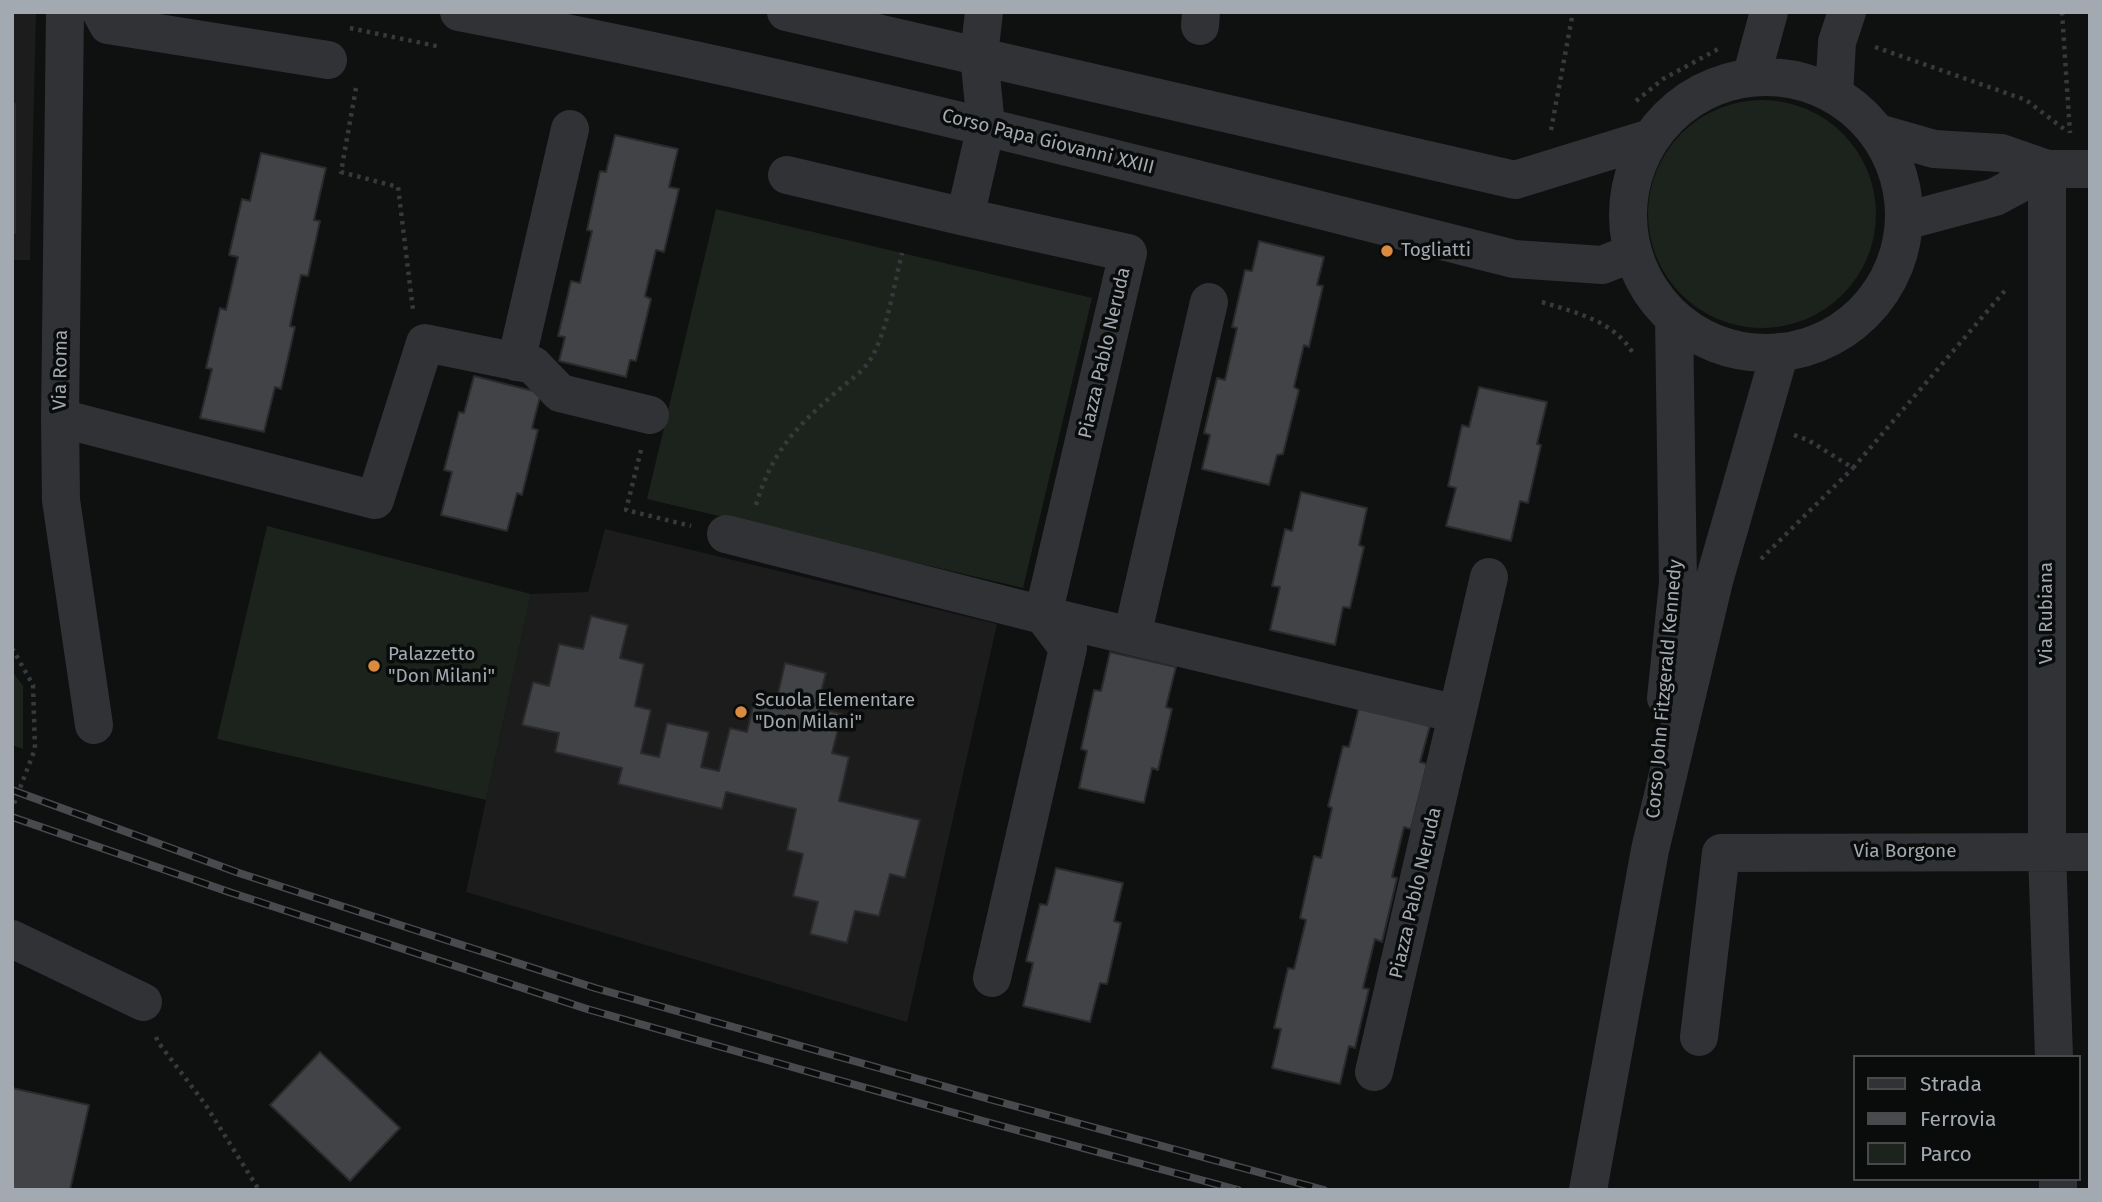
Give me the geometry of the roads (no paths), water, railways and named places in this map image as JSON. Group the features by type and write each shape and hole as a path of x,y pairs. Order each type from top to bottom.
{"street":[{"name":"Via Roma","path":"65,12 61,500 94,725"},
{"path":"101,12 108,25 343,71"},
{"name":"Corso Papa Giovanni XXIII","path":"459,12 608,40 986,126 1514,258 1602,265 1633,254"},
{"path":"786,12 1515,180 1651,138"},
{"path":"965,217 986,126 979,55 984,12"},
{"path":"1752,78 1769,12"},
{"path":"1834,94 1842,27"},
{"path":"1752,78 1791,79 1834,94 1858,112 1878,133 1891,155 1902,188 1905,221 1897,261 1883,289 1863,313 1825,340 1780,352 1749,352 1718,345 1674,318 1656,299 1642,277 1633,254 1628,226 1629,199 1636,167 1651,138 1674,112 1705,91 1752,78"},
{"path":"516,362 570,129"},
{"path":"1878,133 1934,149 2001,153 2047,169"},
{"path":"1905,221 1995,197 2047,169 2083,154"},
{"name":"Via Rubiana","path":"2047,169 2047,852 2054,1055"},
{"name":"Piazza Pablo Neruda","path":"786,175 1128,253 1043,615"},
{"path":"1132,636 1209,302"},
{"name":"Corso John Fitzgerald Kennedy","path":"1650,850 1678,583 1674,318"},
{"path":"60,418 375,500 425,343 533,365 560,393 650,415"},
{"name":"Corso John Fitzgerald Kennedy","path":"1588,1190 1650,850 1714,581 1780,352"},
{"path":"737,537 1043,615 1457,714"},
{"name":"Piazza Pablo Neruda","path":"1374,1072 1489,577"},
{"path":"992,978 1068,648 1043,615"},
{"name":"Via Borgone","path":"1699,1037 1721,853 2090,852"},
{"path":"12,939 143,1002"}],"railway":[{"path":"12,790 239,873 595,988 1324,1190"},
{"path":"12,817 229,892 587,1009 1238,1190"}],"place":[{"name":"Togliatti","path":"1387,251"},
{"name":"Palazzetto \"Don Milani\"","path":"374,666"},
{"name":"Scuola Elementare \"Don Milani\"","path":"741,712"}]}
